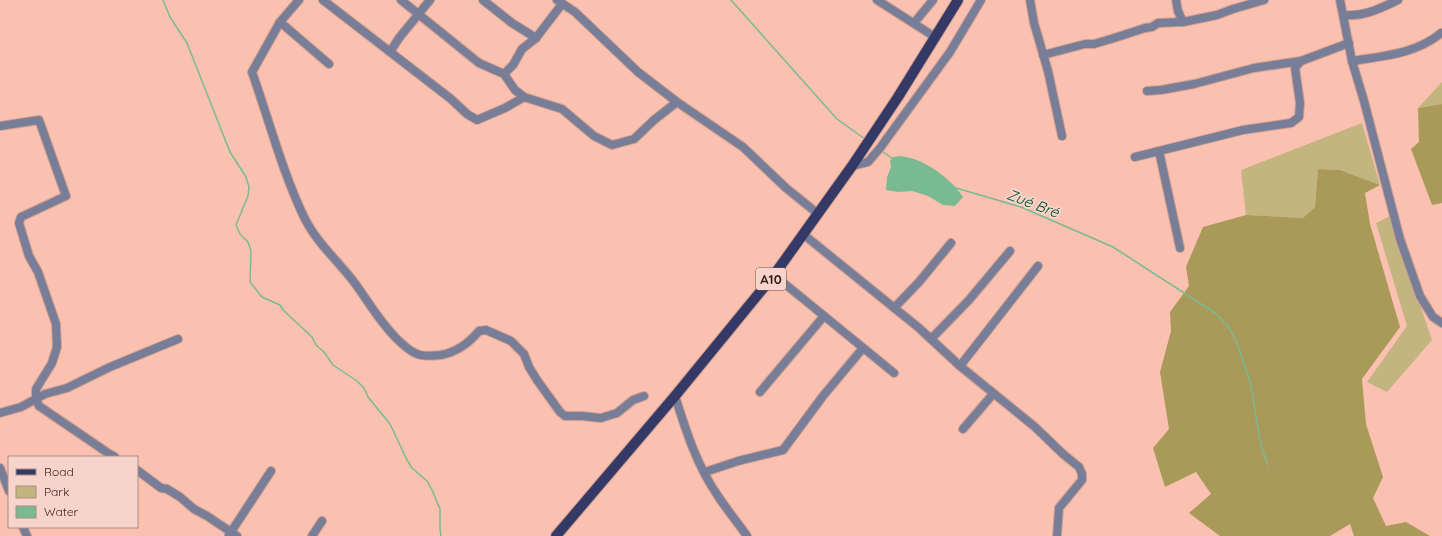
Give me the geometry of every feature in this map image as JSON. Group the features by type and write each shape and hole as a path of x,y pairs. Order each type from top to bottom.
{"main road":[{"name":"A10","path":"556,536 675,396 774,275 852,166 958,0"}],"street":[{"path":"299,0 280,22 252,72 292,190 305,219 319,241 353,282 382,324 415,353 432,357 449,354 462,347 479,331 486,330 511,341 524,354 529,367 537,380 560,412 565,416 601,418 616,413 633,400 644,396"},
{"path":"323,0 450,99 467,114 477,120 505,108 524,97"},
{"path":"401,0 479,62 504,74 515,90 524,97 562,109 594,136 612,145 634,139 654,120 677,102"},
{"path":"390,52 399,38 430,0"},
{"path":"484,0 512,23 536,38"},
{"path":"877,0 935,36"},
{"path":"914,24 933,0"},
{"path":"852,166 868,162 880,148 950,52 981,0"},
{"path":"1030,0 1034,23 1048,71 1062,136"},
{"path":"1176,0 1178,11 1183,22"},
{"path":"1043,54 1085,44 1094,44 1152,27 1158,23 1183,22 1217,15 1264,0"},
{"path":"1340,0 1344,14 1352,61 1400,239 1420,296 1433,317 1442,323"},
{"path":"1344,14 1353,16 1372,12 1398,0"},
{"path":"504,74 513,65 522,49 536,38 560,2 575,12 638,72 677,102 743,147 786,188 818,213"},
{"path":"280,22 329,64"},
{"path":"1352,61 1403,53 1433,40 1441,33"},
{"path":"1147,91 1194,84 1254,68 1301,61 1348,43"},
{"path":"1135,157 1243,130 1291,123 1299,117 1300,103 1294,68 1301,61"},
{"path":"0,126 39,120 66,196 21,217 19,223 29,256 38,272 56,324 56,347 52,363 36,389 36,399 39,406 44,410 113,456"},
{"path":"1159,151 1180,248"},
{"path":"804,234 931,339 993,394 1035,427 1079,468 1082,474 1082,480 1059,508 1057,536"},
{"path":"894,308 919,282 951,243"},
{"path":"931,339 969,300 1010,251"},
{"path":"960,366 1038,266"},
{"path":"774,275 894,373"},
{"path":"760,392 824,316"},
{"path":"0,413 21,407 45,394 67,388 110,367 178,339"},
{"path":"705,472 738,461 783,450 823,396 863,348"},
{"path":"964,429 993,394"},
{"path":"675,396 688,435 717,496 747,536"},
{"path":"0,468 8,488"},
{"path":"138,471 162,488 167,489 180,497 232,535 271,471"},
{"path":"312,536 322,521"}],"green space":[{"path":"1442,82 1442,104 1418,108"},
{"path":"1362,123 1380,185 1340,170 1318,169 1315,207 1303,218 1246,215 1241,170"},
{"path":"1390,216 1432,340 1387,392 1367,382 1407,326 1376,223"}],"shaded area":[{"path":"1442,104 1442,203 1432,205 1411,149 1419,142 1418,108"},
{"path":"1318,169 1340,170 1380,185 1365,193 1370,224 1400,327 1362,379 1366,424 1383,477 1373,498 1386,526 1406,522 1430,536 1354,536 1350,524 1330,536 1220,536 1189,513 1211,494 1196,472 1165,487 1153,448 1169,429 1160,372 1171,331 1170,312 1189,286 1186,267 1203,227 1246,215 1303,218 1315,207"}],"water":[{"path":"900,156 914,159 932,167 949,181 963,197 955,206 943,205 928,196 912,191 898,192 886,190 887,177 891,167 890,161 893,157"}],"waterway":[{"path":"163,0 170,17 187,43 230,152 246,177 249,187 248,196 236,225 240,234 248,242 251,251 250,282 262,297 280,305 283,310 312,337 316,345 324,352 333,365 357,381 364,388 368,397 390,424 412,468 427,481 432,490 440,509 441,536"},
{"name":"Zué Bré","path":"731,0 837,119 865,139"},
{"name":"Zué Bré","path":"882,151 893,159"},
{"name":"Zué Bré","path":"956,188 1021,207 1113,247 1215,313 1228,326 1237,343 1250,381 1261,446 1268,465"}]}
